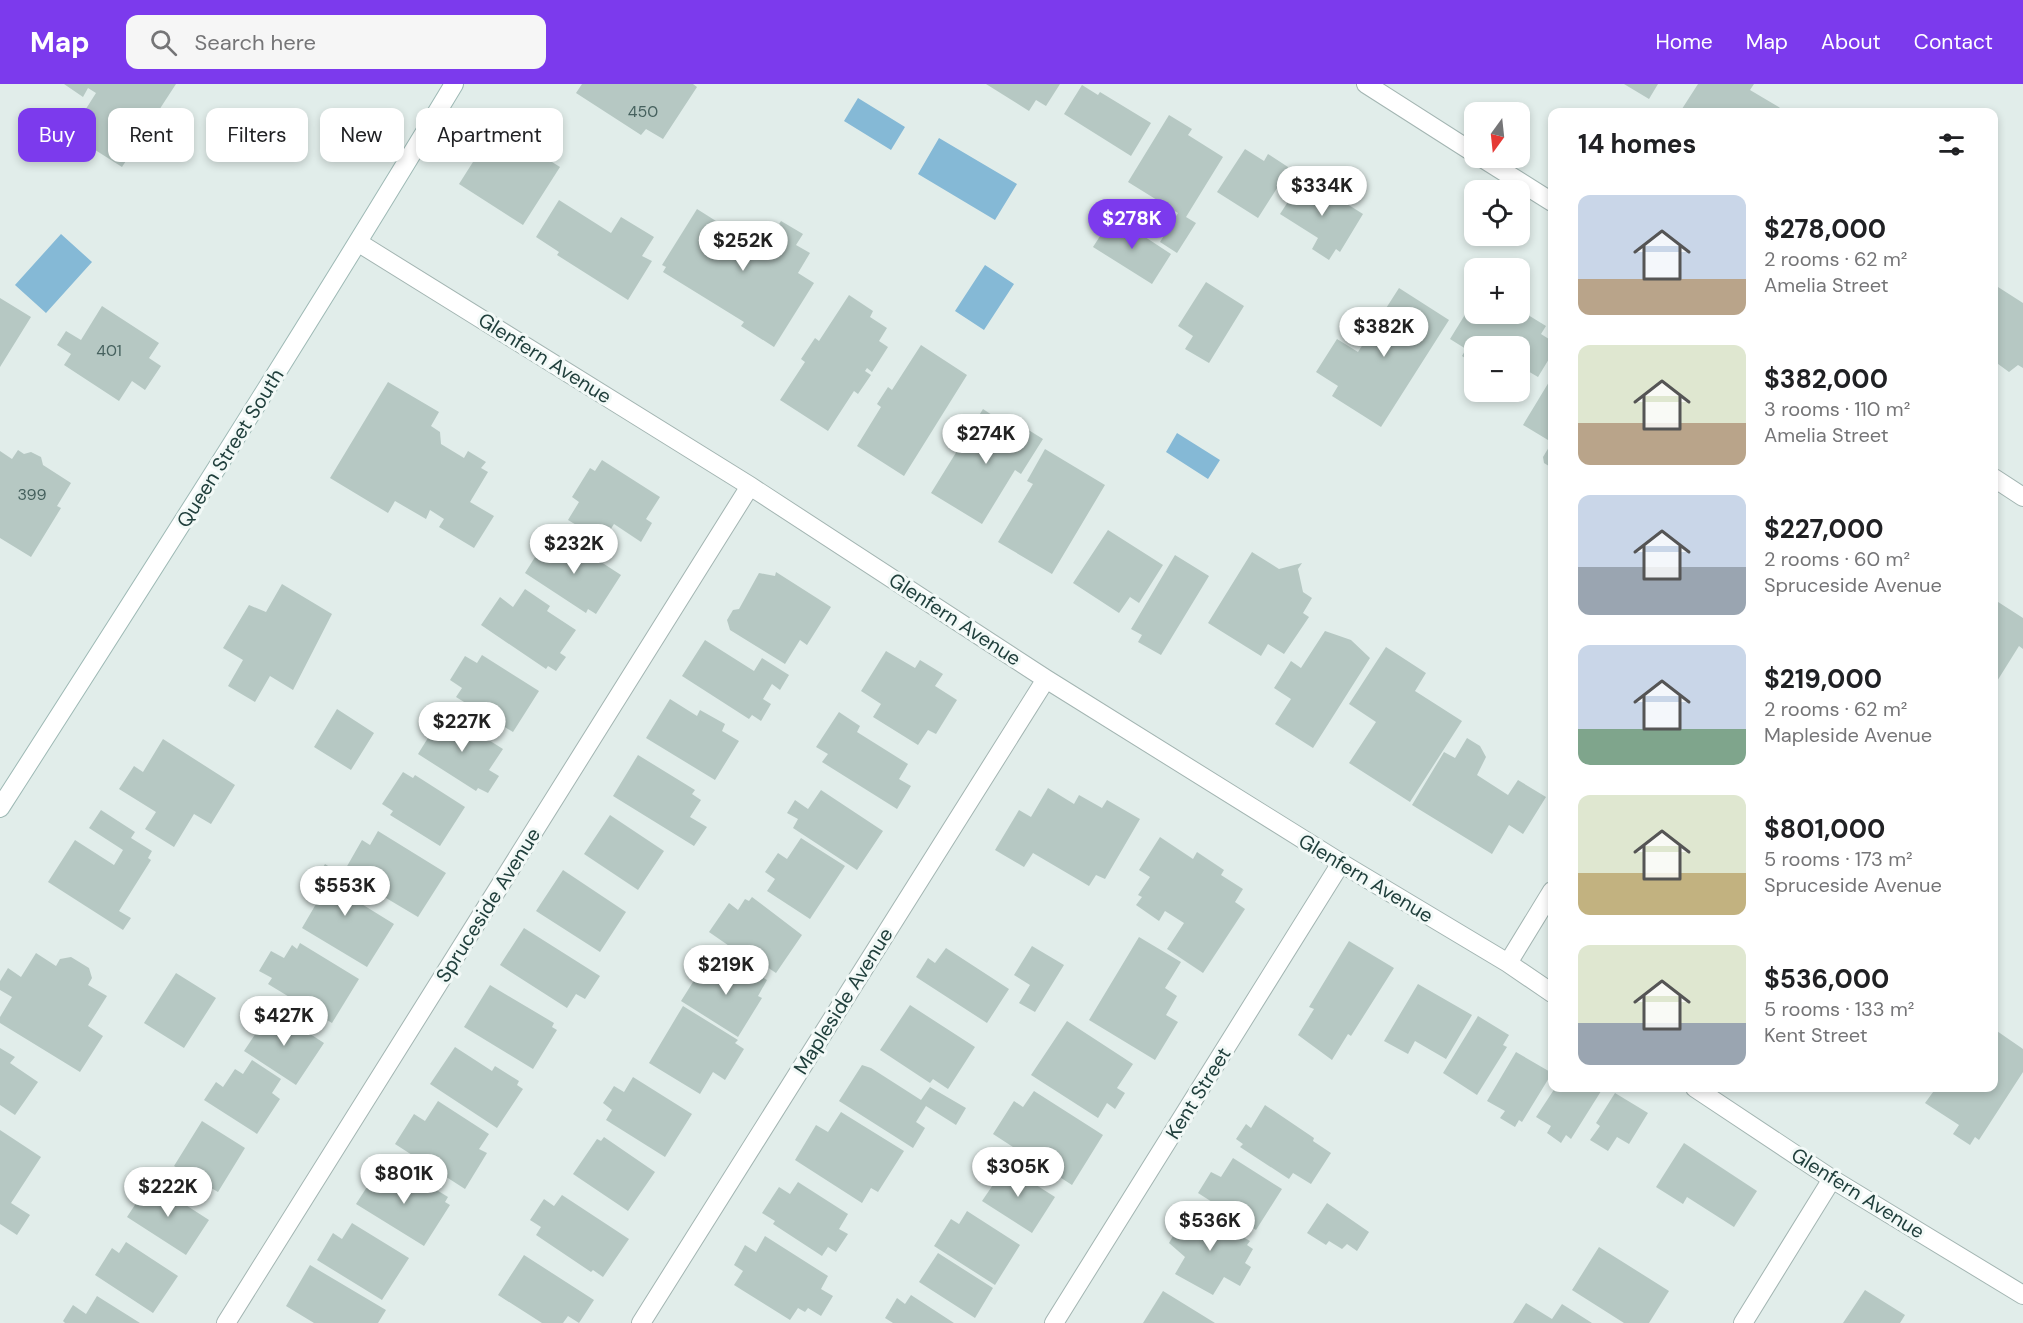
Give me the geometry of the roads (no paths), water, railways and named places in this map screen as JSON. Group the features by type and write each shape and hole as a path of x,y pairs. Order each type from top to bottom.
{"street":[{"name":"Queen Street South","path":"0,808 213,477 359,243 454,84"},
{"path":"1366,84 1464,147"},
{"path":"1498,168 1548,199"},
{"name":"Glenfern Avenue","path":"359,243 750,486 1046,679 1341,864 1508,963 1548,990"},
{"path":"1998,480 2023,496"},
{"name":"Spruceside Avenue","path":"225,1323 750,486"},
{"name":"Mapleside Avenue","path":"641,1323 1046,679"},
{"name":"Kent Street","path":"1054,1323 1341,864"},
{"path":"1508,963 1548,898"},
{"name":"Glenfern Avenue","path":"1701,1092 1832,1179 2023,1294"},
{"path":"1743,1323 1832,1179"}],"water":[{"path":"858,98 905,127 891,150 844,121"},
{"path":"939,138 1017,184 995,220 918,174"},
{"path":"61,234 92,262 46,313 15,285"},
{"path":"985,265 1014,284 984,330 955,311"},
{"path":"1177,433 1220,460 1208,479 1166,452"}]}
